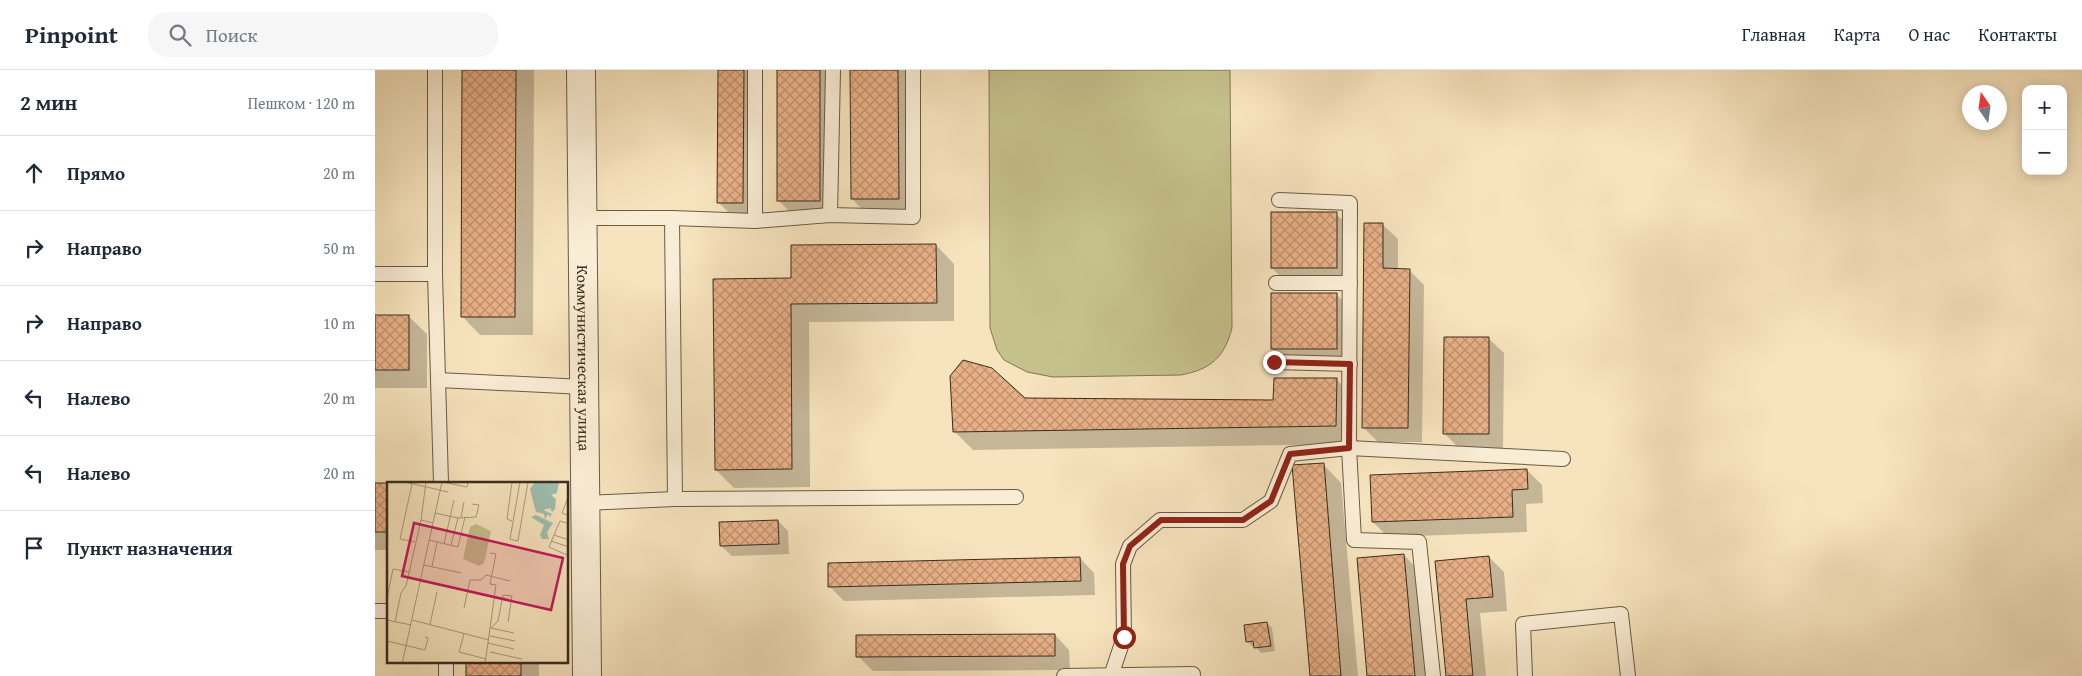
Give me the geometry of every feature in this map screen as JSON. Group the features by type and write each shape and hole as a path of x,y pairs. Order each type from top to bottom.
{"street":[{"name":"Коммунистическая улица","path":"581,70 587,676"}],"lane":[{"path":"435,70 435,274 441,482"},
{"path":"755,70 755,221"},
{"path":"830,215 833,70"},
{"path":"583,218 672,218 755,221 830,215 913,217 913,70"},
{"path":"1279,200 1350,203 1349,448 1354,540 1419,542 1433,676"},
{"path":"672,218 675,499"},
{"path":"375,274 435,274"},
{"path":"1276,282 1350,283"},
{"path":"1274,362 1350,364"},
{"path":"438,380 584,387"},
{"path":"1111,676 1124,637 1123,564 1130,546 1161,520 1243,520 1271,501 1290,454 1349,448 1563,459"},
{"path":"585,503 675,499 1016,497"},
{"path":"1525,676 1523,624 1621,614 1627,676"},
{"path":"1065,676 1193,674"}],"shaded area":[{"path":"989,70 1230,70 1232,328 1225,347 1215,360 1201,369 1181,375 1053,377 1027,372 1004,360 997,350 990,328"}],"building":[{"path":"462,70 516,70 515,317 461,317"},
{"path":"718,70 744,70 743,203 717,203"},
{"path":"777,70 820,70 820,201 777,201"},
{"path":"850,70 898,70 899,199 851,199"},
{"path":"1271,212 1337,212 1337,268 1271,268"},
{"path":"1364,223 1383,223 1383,268 1410,269 1408,428 1362,428"},
{"path":"936,244 937,303 791,304 792,469 715,470 713,279 791,278 791,245"},
{"path":"1271,293 1337,293 1337,349 1271,349"},
{"path":"375,315 409,315 409,370 375,370"},
{"path":"1444,337 1489,337 1489,434 1443,434"},
{"path":"963,360 992,368 1025,398 1273,400 1274,378 1337,378 1336,426 953,432 950,376"},
{"path":"1324,463 1341,676 1310,676 1292,465"},
{"path":"1527,469 1528,489 1512,490 1513,517 1372,522 1370,475"},
{"path":"375,483 387,483 387,532 375,532"},
{"path":"778,520 779,544 720,546 719,522"},
{"path":"1404,554 1415,676 1367,676 1357,558"},
{"path":"1489,556 1493,597 1466,599 1473,676 1446,676 1435,561"},
{"path":"1080,557 1081,581 828,587 828,563"},
{"path":"1267,622 1271,646 1254,648 1253,641 1246,642 1244,625"},
{"path":"1055,634 1055,656 856,657 856,635"},
{"path":"466,664 521,664 521,676 466,676"}],"route":[{"path":"1124,637 1123,564 1130,546 1161,520 1243,520 1271,501 1290,454 1349,448 1350,364 1274,362"}]}
